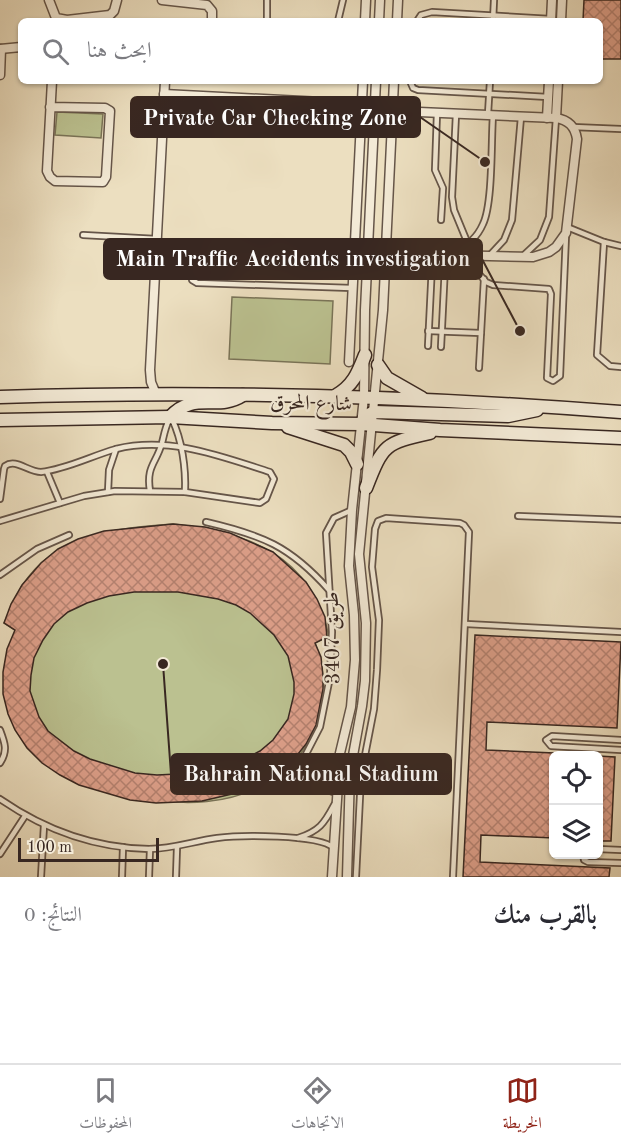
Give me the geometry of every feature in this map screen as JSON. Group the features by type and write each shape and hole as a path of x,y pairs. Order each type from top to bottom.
{"main road":[{"path":"334,396 353,382 365,355"},
{"path":"378,365 387,378 426,400"},
{"name":"شارع المحرق","path":"0,397 246,393 550,406 621,412"},
{"path":"156,394 170,417 182,405 232,401 246,393"},
{"path":"367,425 366,417 374,412 508,417 550,406"},
{"name":"شارع المحرق","path":"0,420 170,417 621,438"},
{"path":"272,423 336,441 351,452 357,464"},
{"path":"366,488 379,455 390,444 440,430"}],"street":[{"path":"48,0 56,18"},
{"path":"96,18 110,15 114,11 117,0"},
{"path":"162,0 207,5 212,11 212,18"},
{"path":"365,18 366,0"},
{"path":"379,18 380,0"},
{"path":"398,5 406,0"},
{"path":"552,0 554,18"},
{"path":"555,18 562,0"},
{"path":"0,75 1,49 18,48"},
{"path":"50,107 105,108 110,111 106,177 103,182 56,181 50,177 47,171 50,107 52,84"},
{"path":"156,394 151,382 150,370 165,84"},
{"path":"348,362 363,84"},
{"path":"374,412 365,355 365,310 376,84"},
{"path":"370,398 378,365 383,310 394,84"},
{"path":"549,84 548,97 552,118"},
{"path":"552,118 558,84"},
{"path":"164,94 361,104"},
{"path":"367,253 533,257 549,252 556,247 567,230 577,139 573,127 562,119 374,110"},
{"path":"156,259 353,269"},
{"path":"365,310 375,307 383,310"},
{"name":"طريق 3407","path":"346,877 350,772 362,706 366,623 359,554 366,488 370,398"},
{"name":"طريق 3407","path":"332,877 340,753 351,707 355,660 355,623 349,566 352,510 357,464 367,425"},
{"path":"355,623 366,623"}],"lane":[{"path":"267,0 267,18"},
{"path":"339,18 343,0"},
{"path":"493,18 494,0"},
{"path":"419,18 421,15 432,12 484,18"},
{"path":"411,84 413,88 418,90 548,97"},
{"path":"447,255 468,244 483,225 487,210 490,84"},
{"path":"437,113 435,170 443,188 441,220"},
{"path":"456,114 452,197 454,210 468,244"},
{"path":"489,256 504,240 512,220 520,117"},
{"path":"521,256 540,240 549,218 552,118"},
{"path":"573,127 621,129"},
{"path":"386,254 398,264 473,267 484,279 494,285 551,291 546,378 556,380 560,376 567,230 621,246"},
{"path":"83,235 157,239"},
{"path":"604,242 597,356 610,366 621,367"},
{"path":"193,261 192,278 197,284 352,288"},
{"path":"428,346 432,265"},
{"path":"441,347 445,266"},
{"path":"479,368 484,279"},
{"path":"431,284 444,284"},
{"path":"429,312 442,313"},
{"path":"428,331 481,333"},
{"path":"150,491 150,469 170,417"},
{"path":"170,417 179,434 179,446 185,473 185,492"},
{"path":"0,499 7,463 16,463 35,472 47,471 116,449 139,445 179,446 270,472 274,479 266,499 260,503 185,492 108,492 84,496 0,521"},
{"path":"108,492 109,470 116,449"},
{"path":"47,471 60,503"},
{"path":"295,838 311,833 321,826 336,797 312,783 302,765 321,727 330,677 332,632 326,533 334,518 352,510"},
{"path":"518,516 621,520"},
{"path":"357,877 361,776 376,696 379,623 373,576 373,555 376,525 378,521 386,518 460,524 467,528 470,536 453,877"},
{"path":"206,522 249,532 292,554 329,590"},
{"path":"0,575 37,549 69,535"},
{"path":"366,623 379,623"},
{"path":"466,624 621,632"},
{"path":"0,730 6,747 5,756 0,763"},
{"path":"621,740 552,736 546,740 551,746 621,750"},
{"path":"0,799 25,816 44,825 86,841 123,847 150,849 177,847 234,836 324,841 334,848"},
{"path":"0,854 25,816"},
{"path":"41,877 44,825"},
{"path":"122,877 123,847"},
{"path":"177,847 177,877"},
{"path":"149,877 150,849"},
{"path":"603,849 621,850"},
{"path":"584,859 588,862 621,863"}],"green space":[{"path":"57,112 103,114 101,138 55,135"},
{"path":"232,297 333,301 330,364 229,359"},
{"path":"173,524 227,533 273,553 292,567 308,585 320,608 329,636 315,643 322,667 322,701 298,757 258,788 207,802 151,799 97,780 52,746 23,696 15,630 4,623 22,586 36,568 70,544 109,531"}],"building":[{"path":"584,0 621,0 621,59 603,59 603,18 583,18"},
{"path":"173,524 205,527 230,533 273,552 306,582 325,617 327,637 315,643 321,657 323,689 316,725 306,744 294,759 276,774 232,794 202,801 156,803 130,800 79,785 42,763 27,748 15,730 3,694 3,672 7,649 15,630 4,623 11,604 22,585 41,563 58,549 78,539 104,531","holes":["134,592 178,592 218,599 250,613 274,635 288,656 294,682 294,694 288,719 273,740 260,751 223,767 197,773 157,775 135,773 90,759 74,751 48,731 39,717 30,691 34,658 54,624 68,612 109,596"]},
{"path":"475,635 621,642 617,728 487,722 486,750 549,753 549,838 481,835 480,862 610,868 609,877 463,877"},
{"path":"603,756 615,757 611,841 603,841"}],"place":[{"name":"Private Car Checking Zone","path":"485,162"},
{"name":"Main Traffic Accidents investigation","path":"520,331"},
{"name":"Bahrain National Stadium","path":"163,664"}]}
